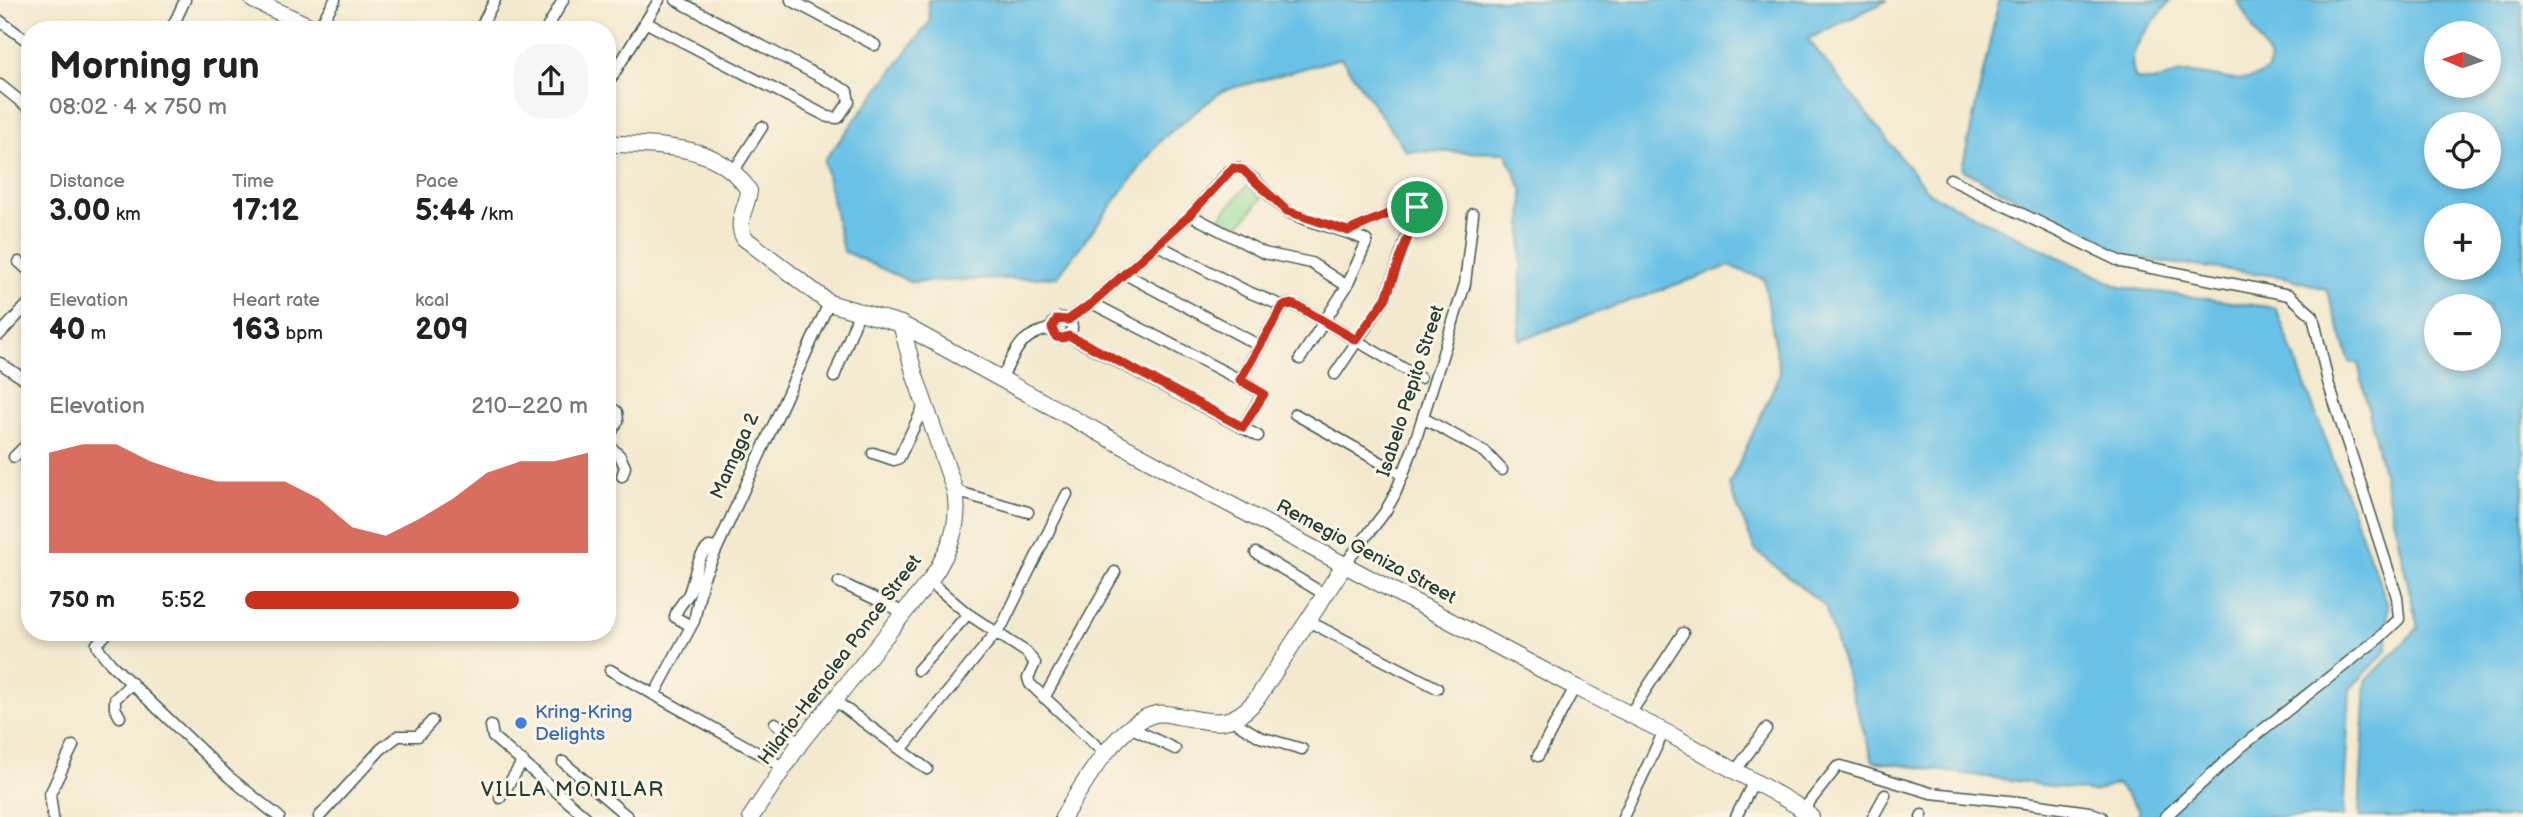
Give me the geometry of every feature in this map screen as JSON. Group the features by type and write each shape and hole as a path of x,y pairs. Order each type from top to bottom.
{"street":[{"path":"175,21 185,0"},
{"path":"254,0 298,21"},
{"path":"322,21 335,0"},
{"path":"484,21 495,0"},
{"path":"551,21 563,0"},
{"path":"616,70 659,0"},
{"path":"645,22 828,117 838,118 849,102 847,91 676,0"},
{"path":"791,0 875,45"},
{"path":"0,21 21,36"},
{"path":"0,85 21,102"},
{"path":"733,172 762,127"},
{"path":"616,143 684,148 711,156 733,172 749,191 740,219 744,238 829,303 901,324"},
{"path":"1258,436 1069,336 1059,338 1052,328 1057,319 1068,320 1092,303 1158,245 1190,215 1229,170 1238,168 1287,211 1348,231 1367,241"},
{"path":"1950,179 2121,262 2289,295 2313,316 2328,382 2397,597 2399,619 2379,638 2241,747 2165,817"},
{"path":"1335,374 1386,298 1417,207 1414,204 1409,205 1348,231"},
{"name":"Isabelo Pepito Street","path":"1345,564 1385,512 1423,418 1465,284 1473,214"},
{"path":"1190,215 1264,253 1311,263 1347,286"},
{"path":"1300,359 1347,286 1376,220"},
{"path":"1158,245 1246,291 1283,306 1292,304 1420,379"},
{"path":"1125,274 1261,346"},
{"name":"Mamgga 2","path":"654,695 691,626 703,579 829,303"},
{"path":"1092,303 1264,394 1243,427"},
{"path":"1240,380 1283,306"},
{"path":"0,334 21,312"},
{"path":"834,377 859,313"},
{"path":"1068,320 1072,326 1069,336"},
{"name":"Remegio Geniza Street","path":"901,324 1575,687 1664,731 1807,813"},
{"name":"Hilario-Heraclea Ponce Street","path":"751,817 800,743 929,582 954,533 958,505 956,491 925,404 901,324"},
{"path":"1001,379 1023,339 1035,332 1052,328"},
{"path":"0,363 21,377"},
{"path":"873,453 894,460 899,458 925,404"},
{"path":"1294,414 1402,475"},
{"path":"1423,418 1485,452 1502,470"},
{"path":"14,457 21,450"},
{"path":"616,452 625,467 622,476"},
{"path":"956,491 1028,512"},
{"path":"901,750 996,634 1067,494"},
{"path":"691,626 675,617 675,612 687,596 703,552 709,547 717,548"},
{"path":"1256,553 1324,594"},
{"path":"1063,817 1104,753 1132,728 1158,713 1221,723 1246,711 1256,700 1345,564"},
{"path":"1044,698 1115,572"},
{"path":"839,582 905,613"},
{"path":"929,582 968,614 1026,652 1035,663 1029,681 1104,753"},
{"path":"918,670 968,614"},
{"path":"1308,621 1437,688"},
{"path":"1630,714 1683,633"},
{"path":"99,641 98,648 132,683 229,777 279,817"},
{"path":"610,670 783,767"},
{"path":"120,717 115,708 115,699 132,683"},
{"path":"1538,756 1575,687"},
{"path":"834,700 927,769"},
{"path":"1232,720 1260,737 1302,749"},
{"path":"319,817 381,749 398,736 418,736 432,721"},
{"path":"775,723 800,743"},
{"path":"491,726 493,737 586,817"},
{"path":"1132,728 1175,749"},
{"path":"1736,770 1766,729"},
{"path":"1623,817 1664,731"},
{"path":"52,817 50,794 73,746"},
{"path":"500,798 523,761"},
{"path":"563,762 628,817"},
{"path":"1807,813 1837,767 1841,766 1931,793 2077,811 2102,817"},
{"path":"1736,817 1754,781"},
{"path":"1873,817 1885,795"}],"green space":[{"path":"1247,185 1262,198 1235,231 1219,218"}],"water":[{"path":"928,0 1888,0 1808,39 1929,193 2120,287 2276,308 2388,605 2387,651 2350,689 2343,817 2139,817 2138,809 2117,784 2093,792 1873,761 1825,606 1755,550 1729,485 1780,374 1764,279 1729,266 1519,340 1523,191 1506,153 1406,151 1341,58 1222,91 1162,139 1057,277 911,282 843,251 824,161 930,21"},
{"path":"1999,0 2170,0 2142,36 2133,57 2136,79 2151,81 2184,73 2236,80 2257,76 2268,70 2270,59 2237,0 2520,0 2523,7 2523,817 2359,817 2366,681 2418,628 2358,363 2350,362 2326,289 2285,277 2116,254 1962,169"}],"place":[{"name":"Kring-Kring Delights","path":"521,723"}],"district":[{"name":"VILLA MONILAR","path":"573,789"}],"route":[{"path":"1233,168 1243,170 1287,211 1348,231 1409,205 1414,204 1417,207 1386,298 1356,340 1301,308 1292,304 1283,306 1240,380 1264,394 1243,427 1084,343 1069,336 1059,338 1052,331 1054,321 1061,318 1068,320 1092,303 1158,245 1233,168"}]}
